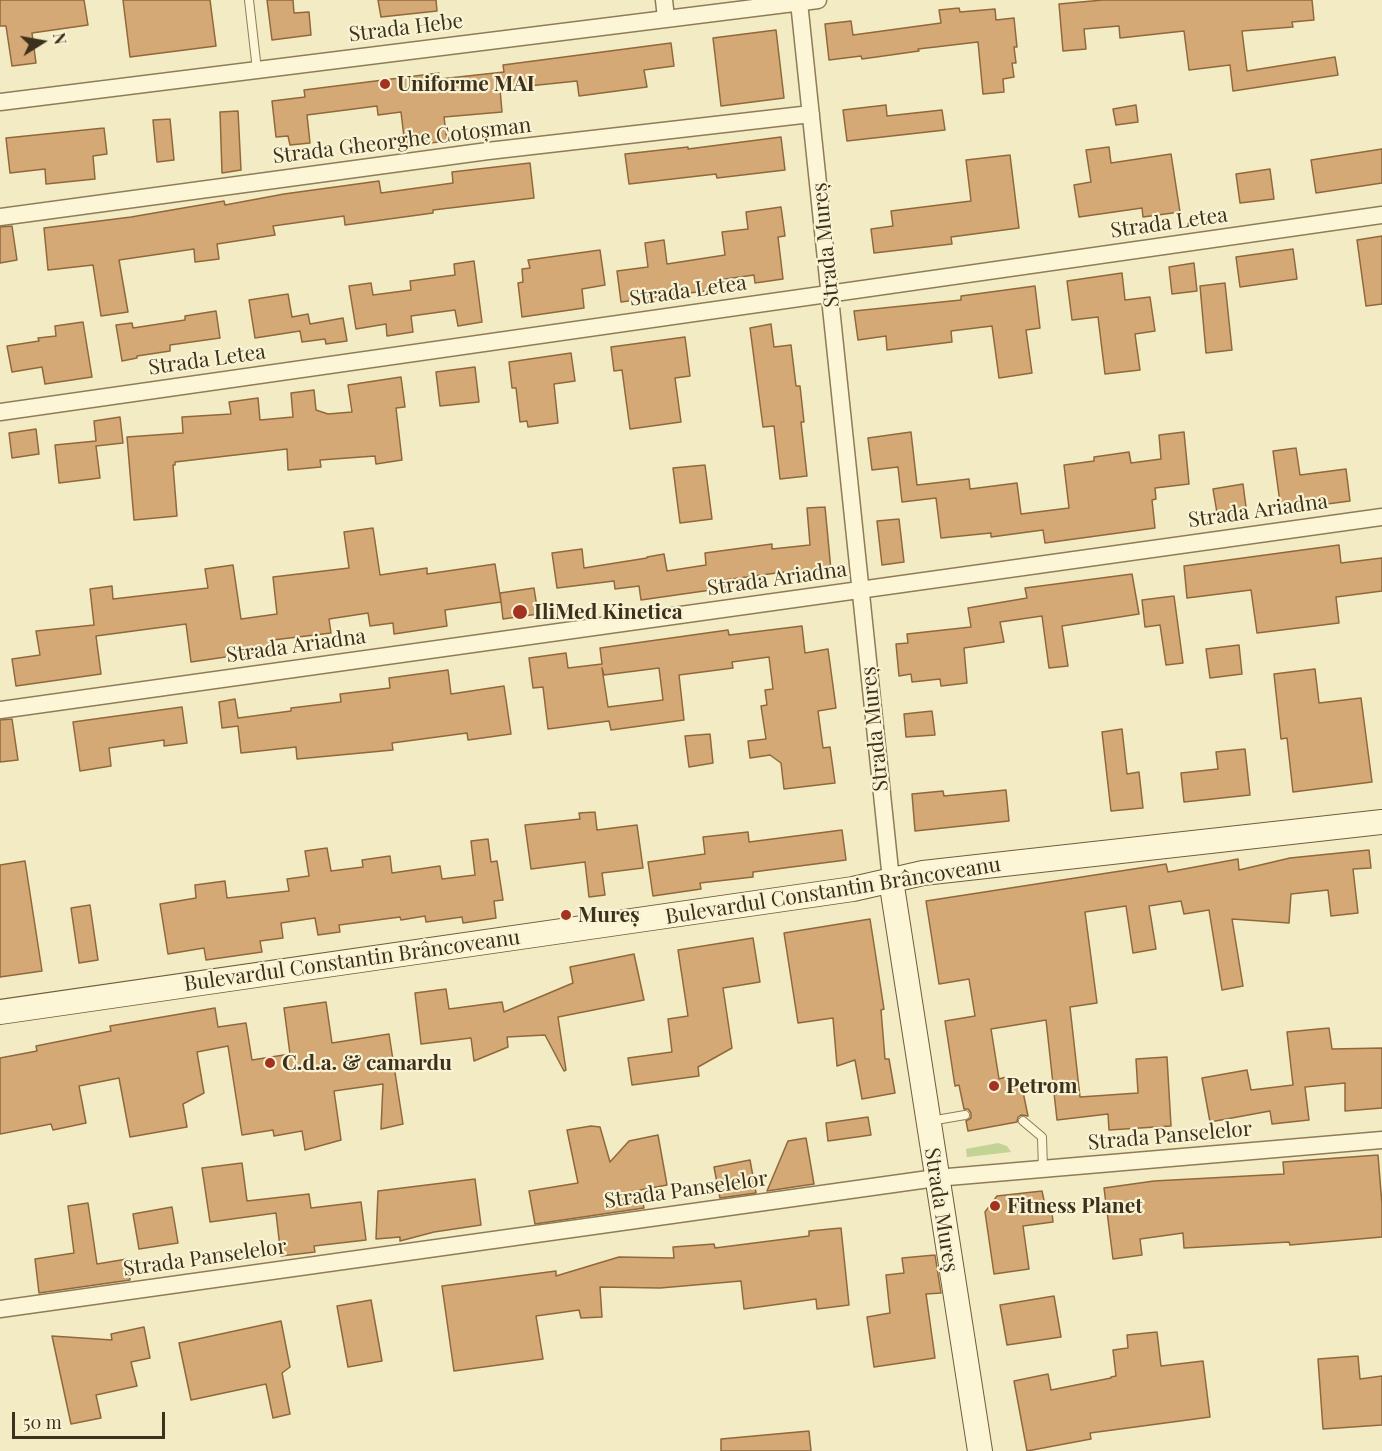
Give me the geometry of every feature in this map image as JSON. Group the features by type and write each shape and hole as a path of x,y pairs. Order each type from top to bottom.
{"main road":[{"name":"Bulevardul Constantin Brâncoveanu","path":"0,1011 853,889 933,872 1382,822"},
{"name":"Strada Mureș","path":"891,880 980,1451"}],"street":[{"path":"664,0 666,18"},
{"name":"Strada Hebe","path":"0,102 818,0"},
{"name":"Strada Mureș","path":"800,2 891,880"},
{"name":"Strada Gheorghe Cotoșman","path":"0,217 488,151 812,114"},
{"name":"Strada Letea","path":"0,412 1382,215"},
{"name":"Strada Ariadna","path":"0,710 1382,517"},
{"name":"Strada Panselelor","path":"0,1309 936,1178 1382,1140"}],"lane":[{"path":"249,0 257,70"},
{"path":"927,1121 965,1115"},
{"path":"1023,1121 1042,1137 1043,1169"}],"green space":[{"path":"998,1143 1007,1146 1011,1152 967,1157 966,1149"}],"building":[{"path":"0,0 84,0 88,25 32,33 36,63 12,66 6,26 0,26"},
{"path":"123,0 210,0 216,46 130,57"},
{"path":"267,0 293,0 294,13 309,12 311,35 272,40"},
{"path":"378,0 436,0 437,11 381,17"},
{"path":"1103,0 1312,0 1314,20 1292,22 1293,27 1242,31 1247,71 1335,57 1338,75 1233,91 1230,65 1189,70 1184,31 1120,38 1119,26 1084,29 1086,49 1063,51 1059,4"},
{"path":"959,8 960,12 995,9 996,20 1014,18 1016,63 1012,63 1014,77 1003,79 1004,92 983,94 978,42 862,59 861,56 829,60 825,24 851,21 853,35 941,23 939,10"},
{"path":"776,30 784,98 721,106 713,38"},
{"path":"671,43 674,66 644,70 647,87 579,96 577,81 500,89 502,112 444,117 447,141 405,146 401,112 378,115 377,106 307,115 310,143 290,145 288,136 276,137 272,101 305,97 304,90 439,73 440,79 504,72 503,65"},
{"path":"886,105 887,116 942,110 945,130 847,141 843,110"},
{"path":"1136,105 1138,122 1116,125 1113,109"},
{"path":"238,111 241,170 222,173 220,112"},
{"path":"170,119 174,160 157,162 153,120"},
{"path":"104,128 107,154 93,156 95,179 46,184 45,169 10,173 6,138"},
{"path":"781,137 785,170 717,178 716,174 629,184 625,154 688,147 688,149"},
{"path":"1109,147 1111,163 1171,154 1180,212 1143,217 1142,208 1079,217 1074,185 1091,182 1086,150"},
{"path":"1382,149 1382,183 1316,193 1311,160"},
{"path":"1010,155 1019,228 951,237 952,244 874,253 871,229 893,226 891,211 971,201 966,160"},
{"path":"530,163 534,198 433,210 433,213 345,225 344,216 273,226 275,235 217,244 219,259 195,262 194,249 119,260 128,312 101,316 93,265 48,270 44,228 131,217 224,201 225,205 379,181 381,193 453,183 452,172"},
{"path":"1270,169 1274,199 1240,203 1236,174"},
{"path":"781,207 785,236 778,237 783,279 755,283 754,275 718,280 720,289 621,302 617,271 648,267 645,243 664,240 667,264 725,255 722,232 748,229 746,212"},
{"path":"12,226 17,260 0,263 0,227"},
{"path":"1382,236 1382,304 1366,306 1357,240"},
{"path":"1293,249 1297,279 1240,287 1236,257"},
{"path":"600,250 605,285 582,289 584,308 522,317 518,283 523,282 522,269 530,268 528,260"},
{"path":"474,261 482,322 458,326 455,310 411,316 413,332 387,336 386,324 356,329 349,286 371,283 373,295 411,290 410,281 455,275 454,264"},
{"path":"1194,263 1197,291 1172,294 1169,267"},
{"path":"1122,273 1125,300 1150,297 1155,331 1135,334 1140,370 1105,374 1098,317 1072,320 1067,281"},
{"path":"1225,283 1232,350 1206,353 1200,286"},
{"path":"1035,286 1040,328 1026,330 1032,373 999,378 992,326 951,331 952,342 887,350 886,336 858,340 854,311 961,300 961,296"},
{"path":"288,294 292,317 308,314 310,324 343,318 347,341 326,344 325,339 302,342 300,331 255,338 249,300"},
{"path":"216,311 220,338 170,345 170,351 137,356 137,358 122,361 116,325 132,323 133,328 185,320 185,316"},
{"path":"83,322 92,377 45,384 42,367 12,372 7,346 56,336 55,326"},
{"path":"771,324 774,347 791,345 796,386 800,386 807,476 780,479 774,426 763,427 750,328"},
{"path":"685,337 690,376 675,378 681,422 630,429 622,370 614,371 611,347"},
{"path":"571,353 575,381 554,384 558,423 528,427 527,421 520,422 516,388 512,388 509,362"},
{"path":"475,367 479,402 440,406 436,372"},
{"path":"401,377 405,407 396,408 402,460 376,464 375,456 320,460 321,467 288,470 287,449 175,462 173,465 177,516 134,520 127,437 183,433 182,417 231,414 229,402 258,398 260,420 293,417 291,393 314,390 316,410 328,414 352,412 348,385"},
{"path":"120,417 123,443 96,446 100,478 59,483 55,445 96,441 94,421"},
{"path":"36,429 39,454 12,458 9,433"},
{"path":"911,432 917,485 969,479 970,489 1017,483 1021,514 1069,508 1064,465 1094,461 1094,457 1129,452 1131,463 1161,459 1159,435 1184,432 1189,484 1155,488 1156,499 1152,500 1155,528 1045,543 1043,530 991,537 991,533 941,538 936,498 902,502 898,467 872,470 868,438"},
{"path":"1296,448 1300,475 1346,469 1350,501 1281,510 1273,451"},
{"path":"705,465 712,519 680,523 673,468"},
{"path":"1243,484 1247,515 1218,519 1213,489"},
{"path":"825,507 831,570 785,574 784,572 724,580 725,588 641,600 639,586 615,589 614,581 557,588 552,553 582,549 584,568 664,554 667,571 706,565 705,553 772,544 772,549 810,545 807,508"},
{"path":"899,519 904,562 882,565 877,521"},
{"path":"373,528 380,575 427,568 427,574 495,564 501,602 445,610 447,626 394,634 393,623 370,626 368,613 329,619 331,633 273,640 274,650 191,662 186,624 96,636 101,674 16,686 12,659 40,655 36,631 94,625 90,589 112,586 113,599 208,588 205,569 233,565 241,619 277,614 273,577 349,568 344,532"},
{"path":"1339,545 1341,563 1382,558 1382,591 1336,597 1339,623 1257,633 1251,590 1187,598 1184,566"},
{"path":"1132,574 1139,614 1062,626 1068,666 1049,668 1042,616 1000,622 1004,642 964,648 967,683 941,686 940,679 912,682 911,674 899,676 896,644 908,643 907,634 971,627 968,608 1027,598 1025,588"},
{"path":"534,588 538,614 503,619 500,593"},
{"path":"1174,596 1183,663 1166,665 1160,625 1145,627 1142,600"},
{"path":"802,626 805,653 828,649 836,708 818,711 823,748 830,747 835,783 784,789 781,763 770,755 750,758 748,741 766,739 761,706 767,705 765,690 773,689 769,657 732,662 733,668 679,675 684,720 611,730 609,721 548,729 543,687 533,688 529,658 566,653 568,668 602,664 600,648 728,630 729,635","holes":["602,668 604,675 659,668 663,700 608,707"]},
{"path":"1239,645 1242,674 1210,678 1206,649"},
{"path":"1315,669 1319,703 1361,698 1372,782 1293,792 1287,738 1281,739 1274,674"},
{"path":"448,670 451,694 504,686 511,734 468,740 467,733 392,743 393,750 297,759 296,747 241,753 238,726 222,728 219,702 235,699 238,718 291,711 291,708 341,702 340,694 390,688 389,678"},
{"path":"182,707 187,743 164,746 164,740 109,748 111,766 80,771 73,722"},
{"path":"932,711 935,735 906,737 904,714"},
{"path":"12,719 18,760 0,762 0,720"},
{"path":"1122,729 1127,774 1139,772 1143,808 1111,811 1102,732"},
{"path":"710,734 713,763 689,767 685,736"},
{"path":"1245,749 1250,795 1184,802 1181,773 1218,769 1216,752"},
{"path":"1006,790 1009,821 915,831 912,794 943,791 944,796"},
{"path":"595,812 597,830 637,825 643,868 602,873 605,895 589,897 585,862 531,869 525,825 580,819 579,813"},
{"path":"842,830 846,860 753,872 753,877 700,883 701,889 653,896 648,862 705,854 703,837 748,832 749,842"},
{"path":"488,839 491,862 497,861 503,900 494,901 496,918 463,923 462,917 426,922 425,916 401,920 400,917 339,925 340,932 318,935 315,918 281,923 283,938 260,941 262,952 206,960 204,948 168,954 160,904 196,898 195,885 225,881 227,898 289,891 287,879 309,876 305,851 327,848 331,871 363,867 362,860 390,856 392,873 440,866 442,879 475,875 471,841"},
{"path":"1369,850 1371,868 1353,869 1358,913 1331,916 1328,890 1291,894 1289,923 1232,919 1243,986 1222,990 1209,910 1184,914 1181,901 1149,906 1156,949 1133,953 1126,906 1085,912 1097,1003 1070,1007 1080,1097 1138,1093 1136,1059 1167,1057 1171,1126 1109,1130 1108,1114 1057,1120 1046,1020 991,1029 999,1079 1006,1077 1009,1089 1022,1087 1028,1116 1021,1115 1017,1122 968,1131 966,1121 971,1118 971,1113 968,1109 964,1109 959,1085 955,1086 945,1021 975,1016 969,979 939,984 926,901 1166,864 1168,872 1238,859 1239,870 1290,858"},
{"path":"25,861 42,971 0,977 0,865"},
{"path":"90,905 98,960 79,963 71,908"},
{"path":"870,919 884,1009 881,1010 885,1059 889,1059 895,1093 862,1099 855,1060 837,1066 833,1018 798,1023 784,933"},
{"path":"753,938 760,982 723,988 732,1048 698,1067 699,1076 632,1085 628,1058 672,1052 668,1019 688,1016 678,950"},
{"path":"634,954 644,1000 558,1017 566,1070 564,1071 545,1035 507,1037 508,1047 474,1061 471,1038 421,1044 415,993 446,989 449,1009 502,1002 504,1012 573,983 570,967"},
{"path":"326,1002 332,1043 389,1034 403,1124 381,1129 383,1084 334,1091 341,1140 305,1150 302,1131 274,1136 273,1130 242,1135 228,1046 197,1052 204,1093 183,1104 187,1127 130,1137 119,1078 79,1086 86,1123 53,1130 51,1124 0,1134 0,1058 37,1051 36,1046 111,1031 110,1026 215,1008 218,1027 246,1023 252,1060 290,1054 284,1008"},
{"path":"1329,1028 1332,1049 1382,1048 1382,1108 1345,1111 1345,1083 1305,1087 1309,1120 1272,1124 1270,1111 1210,1122 1202,1078 1247,1070 1251,1090 1293,1085 1287,1032"},
{"path":"868,1117 871,1135 828,1141 826,1123"},
{"path":"591,1126 600,1127 610,1162 629,1141 658,1135 667,1185 640,1190 644,1208 535,1224 529,1191 578,1183 567,1130"},
{"path":"806,1138 814,1184 767,1191 788,1141"},
{"path":"1378,1155 1382,1237 1290,1245 1289,1242 1184,1248 1183,1233 1140,1239 1142,1255 1113,1259 1104,1188 1154,1181 1284,1174 1283,1162"},
{"path":"750,1160 756,1193 720,1198 714,1167"},
{"path":"242,1163 247,1201 309,1194 311,1208 361,1202 366,1240 314,1246 315,1252 281,1256 276,1213 210,1222 202,1168"},
{"path":"475,1179 481,1225 434,1232 400,1241 400,1237 376,1239 378,1191"},
{"path":"1042,1191 1045,1205 1051,1204 1053,1222 1023,1226 1029,1269 994,1274 985,1212 997,1196"},
{"path":"88,1203 97,1264 127,1259 130,1280 39,1293 35,1259 74,1253 68,1206"},
{"path":"172,1207 178,1243 139,1249 133,1214"},
{"path":"841,1228 849,1305 817,1309 816,1299 744,1309 741,1281 660,1288 600,1287 602,1317 581,1318 579,1310 536,1316 543,1359 454,1371 442,1286 556,1271 556,1276 619,1257 674,1258 673,1247 714,1244 715,1248 809,1236 809,1231"},
{"path":"935,1255 941,1293 926,1294 935,1358 874,1367 867,1317 890,1313 886,1275 904,1273 902,1258"},
{"path":"1054,1296 1061,1337 1007,1345 1000,1305"},
{"path":"371,1300 382,1361 348,1367 337,1306"},
{"path":"281,1321 290,1367 282,1373 290,1414 273,1418 266,1384 191,1400 179,1343"},
{"path":"144,1327 150,1358 131,1362 137,1386 96,1395 101,1418 71,1424 52,1336 112,1340 111,1334"},
{"path":"1157,1332 1161,1366 1203,1361 1210,1417 1090,1433 1091,1439 1027,1451 1014,1381 1048,1374 1051,1390 1111,1378 1116,1376 1113,1350 1128,1348 1127,1335"},
{"path":"1358,1356 1360,1379 1382,1376 1382,1425 1323,1429 1318,1359"},
{"path":"809,1431 811,1451 721,1451 721,1439"}],"place":[{"name":"Uniforme MAI","path":"385,84"},
{"name":"IliMed Kinetica","path":"520,612"},
{"name":"Mureș","path":"566,915"},
{"name":"C.d.a. & camardu","path":"270,1063"},
{"name":"Petrom","path":"994,1086"},
{"name":"Fitness Planet","path":"995,1206"}]}
